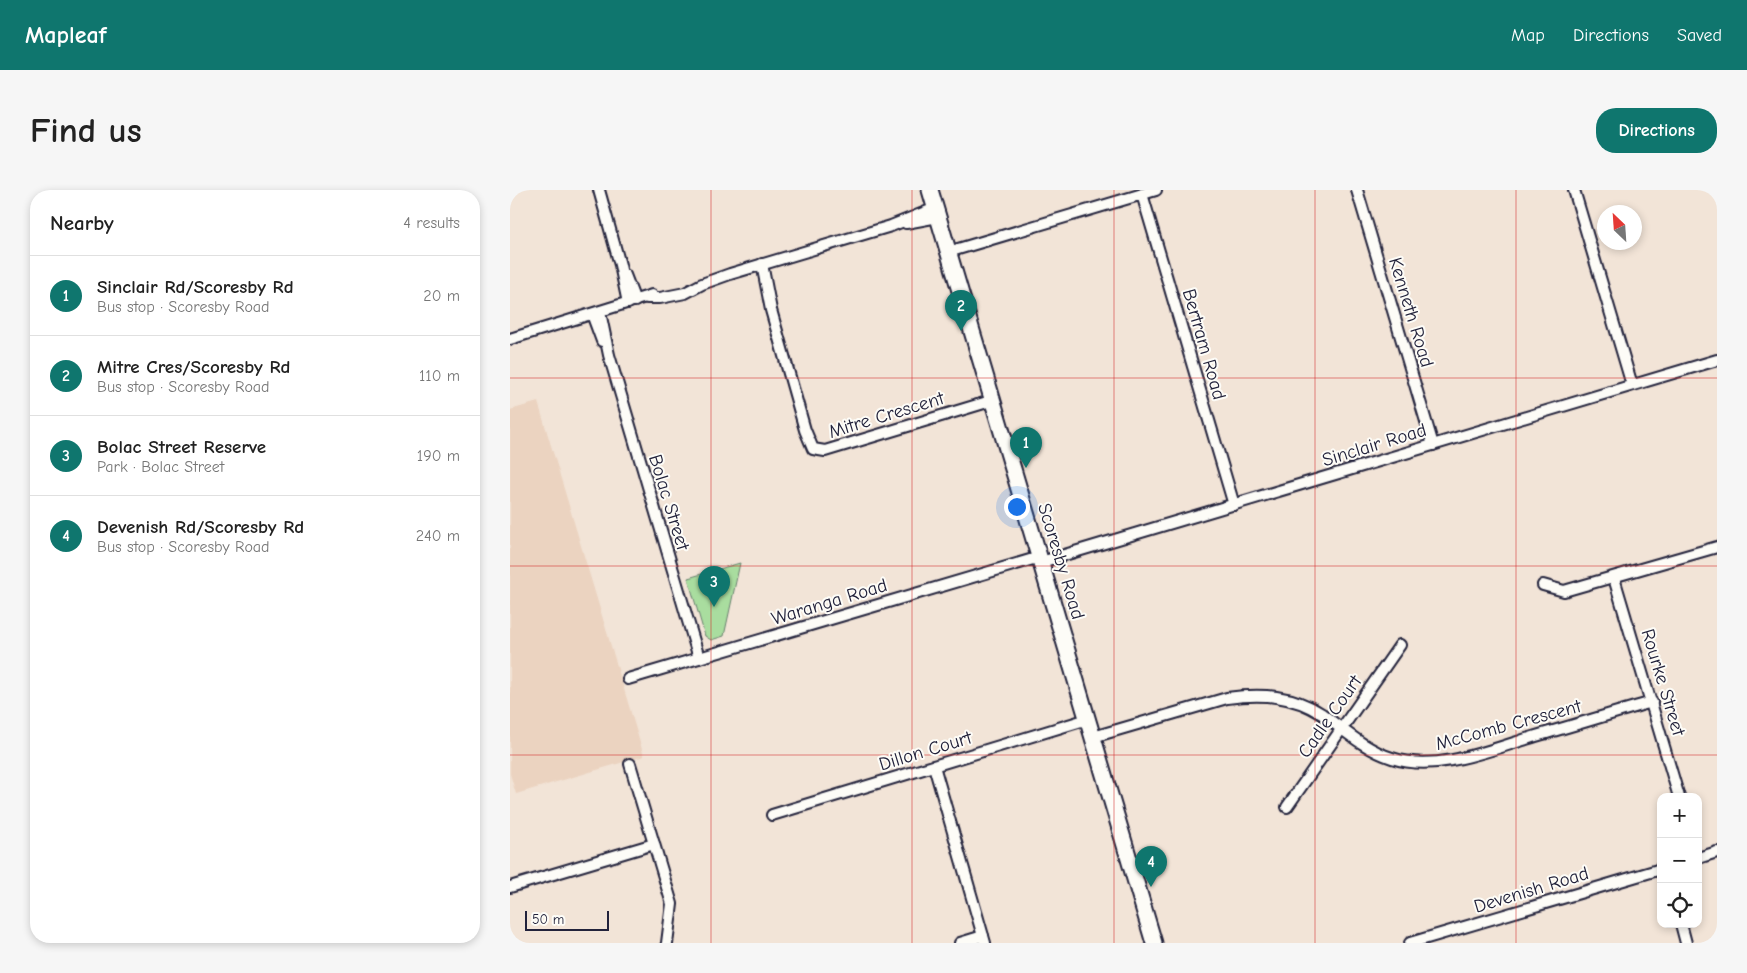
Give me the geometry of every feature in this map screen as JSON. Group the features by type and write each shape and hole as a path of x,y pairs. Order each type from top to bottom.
{"main road":[{"name":"Scoresby Road","path":"930,190 1154,943"}],"street":[{"path":"598,190 632,302"},
{"path":"948,252 1156,190"},
{"name":"Kenneth Road","path":"1357,190 1433,445"},
{"path":"1574,190 1632,385"},
{"name":"Bertram Road","path":"1142,194 1234,505"},
{"path":"511,339 646,298 660,298 684,293 702,284 758,265 937,212"},
{"name":"Mitre Crescent","path":"758,265 805,430 813,449 825,451 994,400"},
{"name":"Bolac Street","path":"596,313 699,658"},
{"name":"Sinclair Road","path":"1041,559 1234,505 1717,360"},
{"path":"1543,585 1564,591 1717,547"},
{"name":"Waranga Road","path":"628,679 1041,559"},
{"name":"Rourke Street","path":"1614,578 1678,793"},
{"name":"Cadle Court","path":"1287,807 1340,728 1400,645"},
{"name":"McComb Crescent","path":"1093,737 1227,698 1250,694 1271,696 1301,704 1320,713 1373,750 1393,759 1430,763 1464,757 1652,702"},
{"name":"Dillon Court","path":"772,814 1088,719"},
{"path":"630,764 672,904 667,943"},
{"path":"934,766 984,939 960,943"},
{"path":"510,886 654,844"},
{"path":"1702,857 1717,852"},
{"name":"Devenish Road","path":"1410,943 1657,870"},
{"path":"1682,928 1686,943"}],"shaded area":[{"path":"538,402 644,756 516,794 510,774 510,410"}],"green space":[{"path":"740,563 724,636 711,640 705,636 688,578"}],"place":[{"name":"Mitre Cres/Scoresby Rd","path":"961,331"},
{"name":"Sinclair Rd/Scoresby Rd","path":"1026,468"},
{"name":"Bolac Street Reserve","path":"714,607"},
{"name":"Devenish Rd/Scoresby Rd","path":"1151,887"}]}
